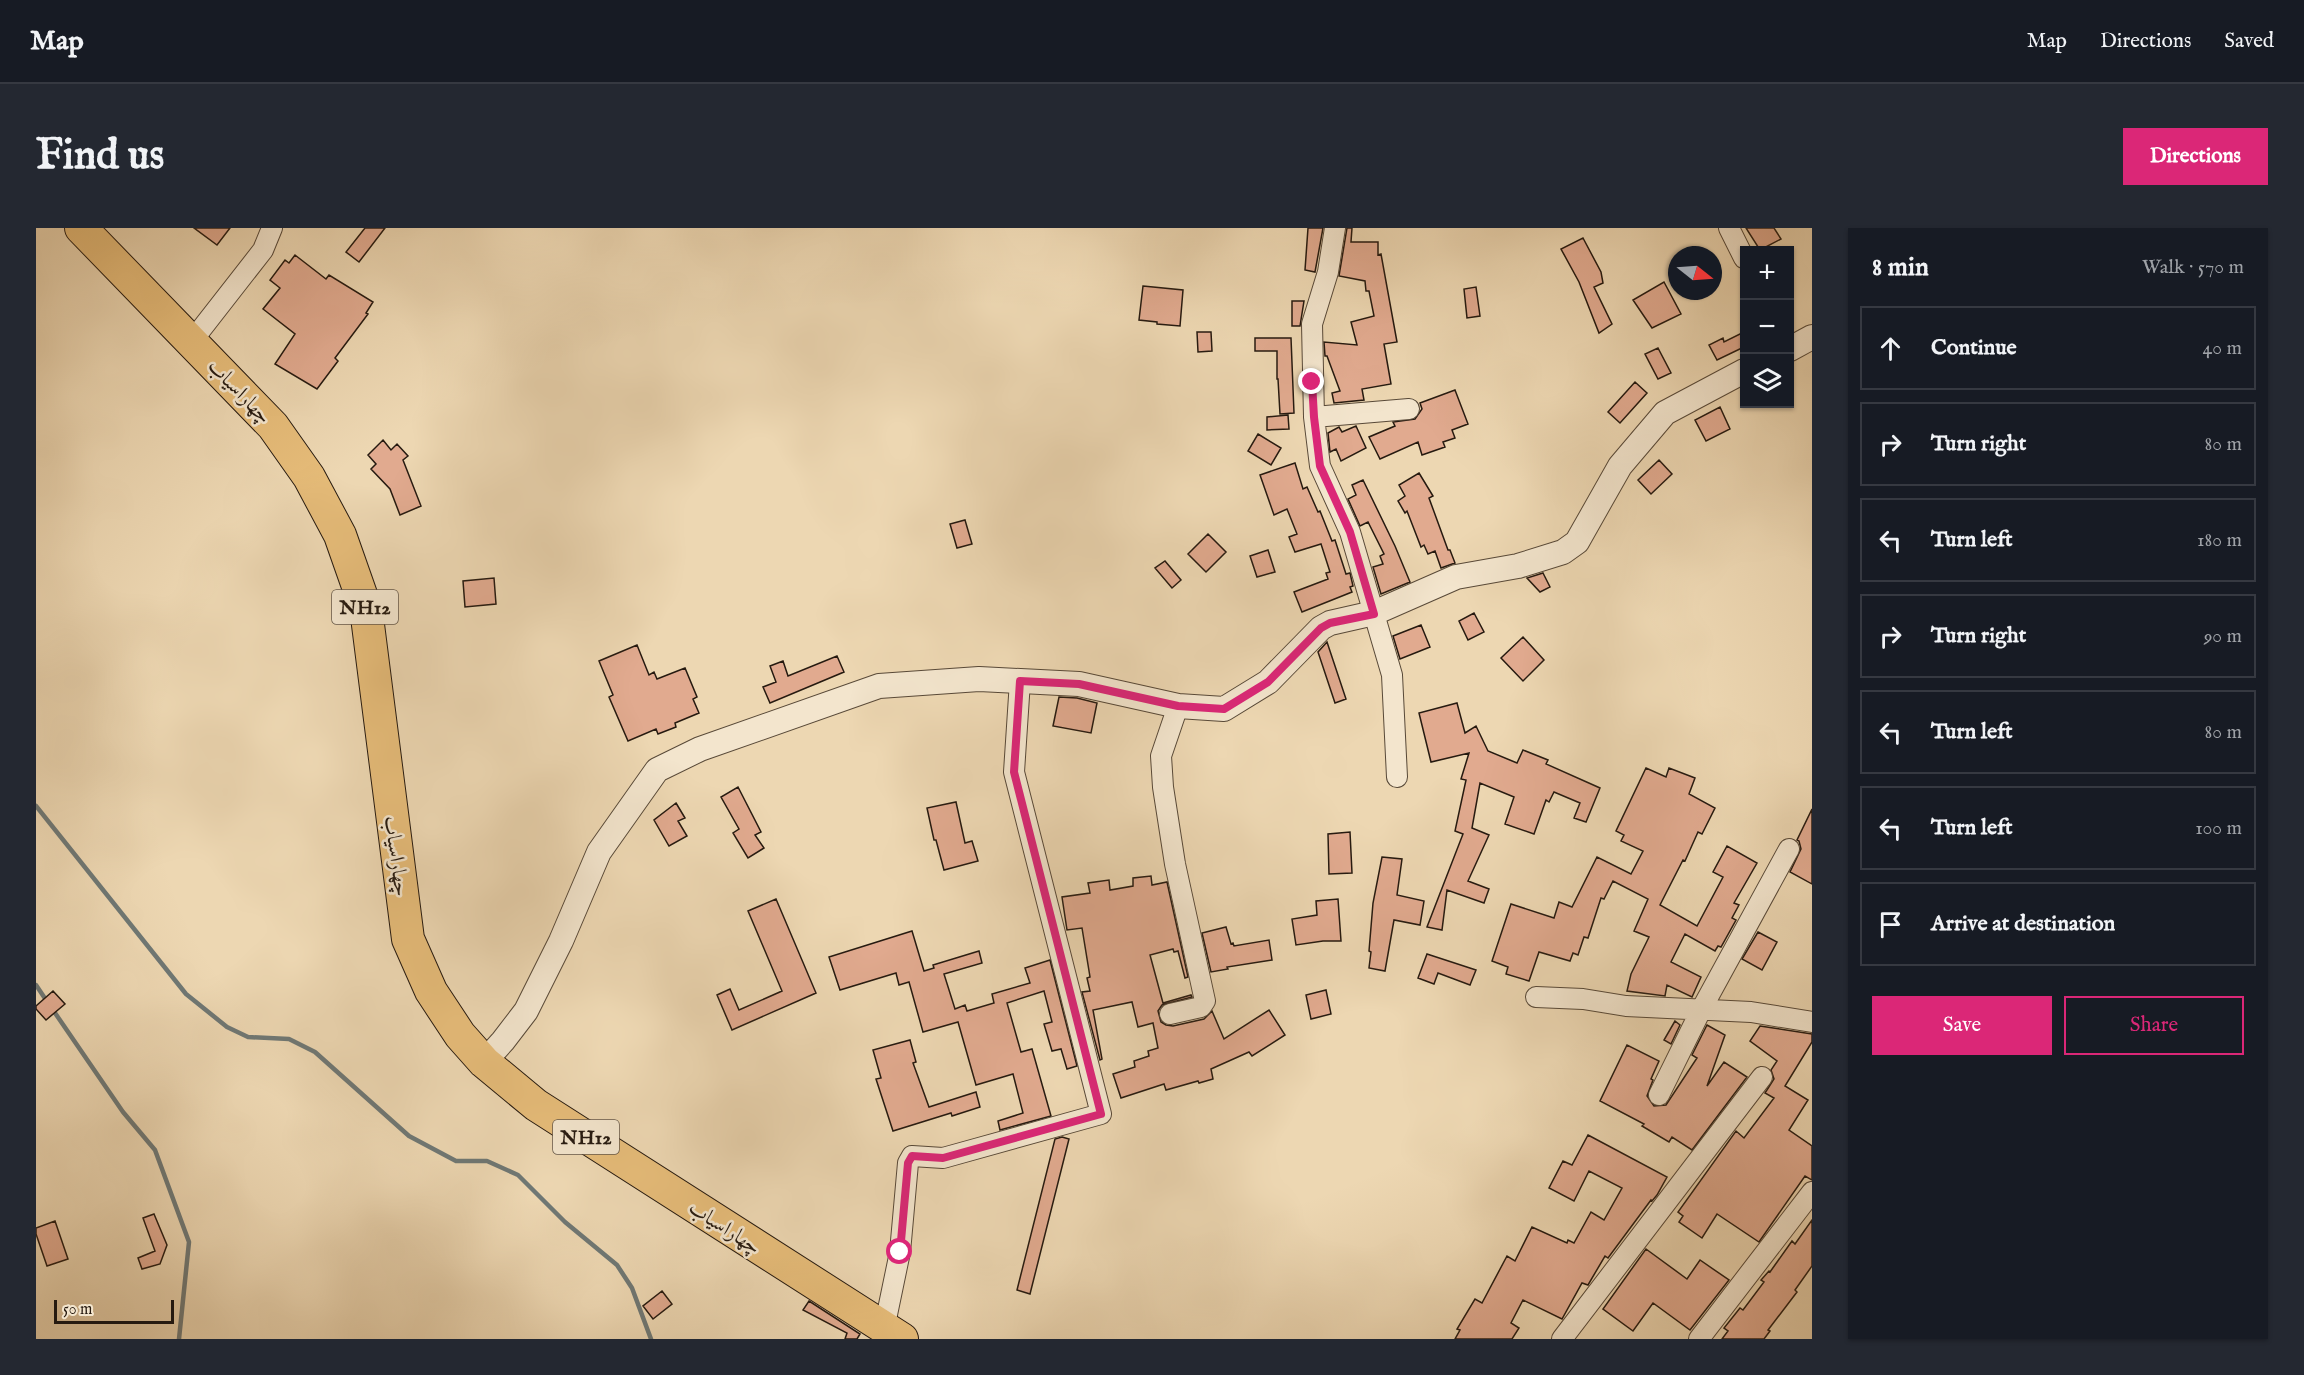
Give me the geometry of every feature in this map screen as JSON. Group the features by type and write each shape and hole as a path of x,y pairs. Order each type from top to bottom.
{"highway":[{"name":"چهاراسیاب","path":"81,228 273,426 309,477 340,535 366,609 408,939 431,991 460,1035 484,1062 536,1105 889,1336"}],"street":[{"path":"192,341 263,250 272,228"},
{"path":"1335,228 1328,272 1312,324 1314,417 1320,466 1350,532 1392,675 1397,777"},
{"path":"1730,228 1740,249"},
{"path":"1794,347 1812,337"},
{"path":"484,1062 526,1011 561,941 599,852 657,770 700,749 879,686 979,679 1079,684 1178,706 1224,709 1268,682 1321,628 1330,623 1374,614 1456,577 1518,566 1563,552 1577,542 1620,466 1665,413 1740,372"},
{"path":"1314,417 1409,409"},
{"path":"889,1336 908,1163 912,1156 943,1158 1101,1114 1014,772 1020,681"},
{"path":"1170,1014 1201,1006 1205,1001 1175,864 1162,787 1161,756 1178,706"},
{"path":"1659,1095 1701,1010 1789,849"},
{"path":"1536,997 1583,999 1626,1006 1750,1012 1812,1022"},
{"path":"1562,1339 1762,1077"},
{"path":"1699,1339 1812,1192"}],"building":[{"path":"194,228 230,228 217,245"},
{"path":"365,228 385,228 359,262 346,252"},
{"path":"1308,228 1323,228 1315,272 1305,270"},
{"path":"1347,228 1352,228 1351,242 1378,242 1378,255 1381,254 1397,342 1384,344 1391,384 1362,389 1364,400 1334,403 1332,393 1340,391 1327,356 1325,356 1324,342 1357,345 1351,322 1374,316 1365,281 1339,276"},
{"path":"1746,228 1774,228 1781,239 1768,246 1757,246"},
{"path":"1583,238 1601,272 1603,283 1594,287 1612,324 1599,333 1579,282 1561,249"},
{"path":"295,255 326,279 329,275 373,302 366,313 368,314 335,358 338,361 317,389 275,364 295,334 263,309 280,288 270,280 285,260 289,263"},
{"path":"1664,282 1668,290 1668,300 1674,300 1681,314 1652,328 1633,300"},
{"path":"1143,286 1183,290 1180,326 1139,320"},
{"path":"1476,287 1480,316 1467,318 1464,289"},
{"path":"1292,301 1304,301 1300,326 1292,326"},
{"path":"1197,332 1211,332 1212,351 1198,352"},
{"path":"1740,334 1740,349 1717,360 1709,345 1723,338 1724,342"},
{"path":"1255,338 1291,338 1294,413 1280,414 1277,351 1255,351"},
{"path":"1658,348 1671,373 1658,379 1645,354"},
{"path":"1635,382 1647,393 1620,423 1608,412"},
{"path":"1455,390 1468,424 1452,430 1455,438 1443,442 1445,447 1422,455 1418,442 1380,459 1369,437 1395,426 1393,422 1415,419 1422,409 1420,403"},
{"path":"1720,407 1730,429 1706,441 1695,420"},
{"path":"1288,415 1289,429 1267,430 1267,417"},
{"path":"1356,426 1366,448 1341,461 1336,449 1330,452 1328,433 1339,427 1342,432"},
{"path":"1258,434 1281,448 1271,465 1248,451"},
{"path":"383,440 391,450 397,444 408,456 403,460 421,506 400,515 390,489 371,469 376,464 368,455"},
{"path":"1659,460 1672,474 1651,494 1638,480"},
{"path":"1295,463 1303,489 1307,487 1332,541 1335,540 1346,574 1350,573 1353,586 1350,587 1352,592 1302,612 1294,592 1328,579 1326,573 1330,572 1321,544 1295,552 1289,537 1297,534 1287,509 1274,515 1260,475"},
{"path":"1419,473 1433,496 1429,498 1455,563 1441,568 1435,551 1428,554 1424,545 1421,547 1407,511 1405,513 1398,501 1405,496 1399,485"},
{"path":"1363,480 1410,582 1381,594 1373,567 1383,564 1380,556 1384,554 1368,522 1360,526 1348,499 1356,495 1352,485"},
{"path":"965,520 972,544 957,548 950,524"},
{"path":"1208,534 1226,552 1206,572 1188,554"},
{"path":"1268,550 1275,572 1257,577 1250,556"},
{"path":"1165,561 1181,580 1172,588 1155,568"},
{"path":"1543,573 1550,587 1540,592 1527,578"},
{"path":"494,578 496,604 465,607 463,581"},
{"path":"1474,613 1484,632 1468,640 1459,621"},
{"path":"1421,625 1430,647 1400,659 1393,636"},
{"path":"1523,637 1544,660 1523,681 1501,658"},
{"path":"1327,642 1346,699 1335,703 1318,652"},
{"path":"637,645 649,675 654,672 657,679 685,668 697,697 693,699 699,713 675,723 676,727 658,734 656,729 628,741 609,697 613,695 599,661"},
{"path":"837,656 844,672 770,703 763,687 776,682 770,666 783,661 788,676"},
{"path":"1059,697 1077,698 1097,703 1091,733 1053,726"},
{"path":"1457,703 1465,733 1476,726 1488,751 1517,763 1523,750 1548,760 1546,764 1600,788 1586,822 1574,818 1580,803 1554,792 1549,802 1546,800 1534,834 1505,824 1514,797 1480,783 1472,828 1489,835 1468,881 1489,889 1484,903 1447,890 1442,930 1427,927 1463,834 1455,831 1466,780 1461,779 1469,753 1431,762 1419,713"},
{"path":"1646,768 1666,777 1669,768 1695,778 1689,794 1715,808 1702,834 1698,832 1685,861 1683,860 1660,905 1697,926 1723,877 1713,872 1727,846 1757,863 1734,903 1739,905 1732,918 1736,920 1721,947 1718,946 1715,951 1685,934 1671,962 1701,977 1692,997 1667,985 1665,996 1627,991 1631,974 1649,937 1634,931 1648,899 1613,881 1604,899 1601,898 1588,938 1584,937 1578,955 1573,953 1570,961 1539,952 1529,981 1506,974 1508,967 1492,961 1511,904 1554,918 1559,902 1572,907 1597,857 1631,874 1643,851 1621,841 1624,835 1616,831"},
{"path":"738,787 761,832 755,835 764,848 748,858 733,833 739,829 721,797"},
{"path":"956,802 965,843 972,841 978,861 944,870 927,808"},
{"path":"676,803 685,818 678,821 687,836 669,846 654,820"},
{"path":"1812,809 1812,884 1790,872 1801,849 1797,840"},
{"path":"1350,832 1352,873 1329,874 1328,834"},
{"path":"1382,857 1402,859 1397,895 1424,901 1420,925 1394,920 1385,971 1369,968 1373,903"},
{"path":"1151,876 1152,885 1167,882 1188,977 1185,978 1178,951 1174,952 1173,949 1150,955 1163,1003 1191,995 1192,997 1162,1005 1158,1011 1161,1022 1173,1026 1204,1019 1212,1011 1224,1039 1269,1010 1285,1035 1252,1056 1249,1052 1211,1069 1213,1079 1166,1090 1164,1084 1121,1098 1113,1074 1135,1067 1134,1061 1149,1056 1148,1051 1158,1048 1153,1023 1138,1027 1132,1002 1093,1010 1102,1059 1100,1060 1082,992 1090,991 1087,978 1090,977 1082,928 1067,930 1062,897 1090,893 1088,883 1109,880 1110,890 1133,886 1133,878"},
{"path":"776,899 816,993 732,1030 717,995 730,989 739,1010 782,991 748,911"},
{"path":"1338,899 1341,941 1296,945 1292,919 1317,915 1316,901"},
{"path":"1226,927 1231,944 1233,943 1234,946 1269,940 1272,960 1227,967 1228,969 1211,972 1202,933"},
{"path":"912,931 924,971 934,968 933,965 979,951 982,963 944,974 955,1009 965,1005 967,1011 994,1003 992,994 1030,983 1025,968 1050,960 1077,1066 1067,1069 1061,1049 1052,1051 1044,1024 1052,1022 1044,991 1007,1003 1021,1052 1032,1049 1051,1116 1000,1130 998,1121 1023,1113 1013,1074 976,1085 958,1022 923,1032 909,982 899,985 896,973 840,990 829,957"},
{"path":"1758,932 1777,942 1762,970 1742,959"},
{"path":"1427,954 1476,970 1470,985 1438,973 1434,984 1418,978"},
{"path":"1326,990 1331,1014 1311,1019 1306,995"},
{"path":"53,991 65,1004 46,1020 36,1006"},
{"path":"1675,1021 1680,1025 1671,1044 1664,1040"},
{"path":"1707,1025 1725,1035 1707,1086 1724,1062 1747,1077 1692,1150 1672,1137 1669,1142 1642,1126 1644,1124 1600,1101 1627,1045 1659,1061 1647,1096 1654,1106 1666,1105 1697,1058 1692,1055"},
{"path":"1760,1026 1812,1034 1812,1042 1785,1086 1808,1100 1789,1130 1812,1146 1812,1180 1805,1176 1759,1242 1717,1214 1702,1238 1679,1222 1683,1216 1678,1212 1736,1131 1744,1138 1774,1098 1765,1093 1774,1079 1771,1070 1777,1061 1750,1041"},
{"path":"910,1040 916,1062 913,1063 929,1107 976,1092 980,1107 952,1116 951,1113 893,1131 876,1079 881,1078 873,1050"},
{"path":"1588,1135 1667,1177 1657,1195 1608,1258 1605,1256 1588,1285 1582,1283 1562,1319 1523,1300 1511,1323 1519,1328 1512,1339 1455,1339 1460,1330 1457,1329 1475,1299 1482,1303 1507,1256 1515,1261 1532,1227 1567,1243 1568,1240 1574,1243 1591,1212 1604,1220 1622,1188 1589,1171 1574,1201 1549,1188 1563,1161 1572,1165"},
{"path":"1062,1137 1069,1139 1030,1294 1017,1290 1055,1139"},
{"path":"154,1214 167,1245 160,1264 142,1269 138,1258 155,1251 143,1218"},
{"path":"1812,1220 1812,1266 1764,1339 1722,1339 1728,1331 1724,1328 1740,1308 1743,1310 1764,1282 1761,1280 1770,1272 1792,1241 1795,1244"},
{"path":"55,1221 68,1259 47,1266 36,1228"},
{"path":"1646,1249 1687,1279 1700,1260 1729,1280 1690,1330 1653,1303 1633,1331 1603,1309"},
{"path":"662,1291 672,1304 653,1319 643,1306"},
{"path":"809,1301 860,1334 857,1339 845,1339 847,1333 803,1310"}],"waterway":[{"path":"36,806 186,994 227,1027 248,1037 289,1039 315,1052 409,1136 456,1161 487,1161 518,1175 565,1222 617,1265 632,1288 651,1339"},
{"path":"36,985 48,1003"},
{"path":"53,1010 123,1112 155,1150 189,1242 179,1339"}],"route":[{"path":"900,1252 908,1163 912,1156 943,1158 1101,1114 1014,772 1020,681 1079,684 1178,706 1224,709 1268,682 1321,628 1330,623 1374,614 1350,532 1320,466 1312,382"}]}
